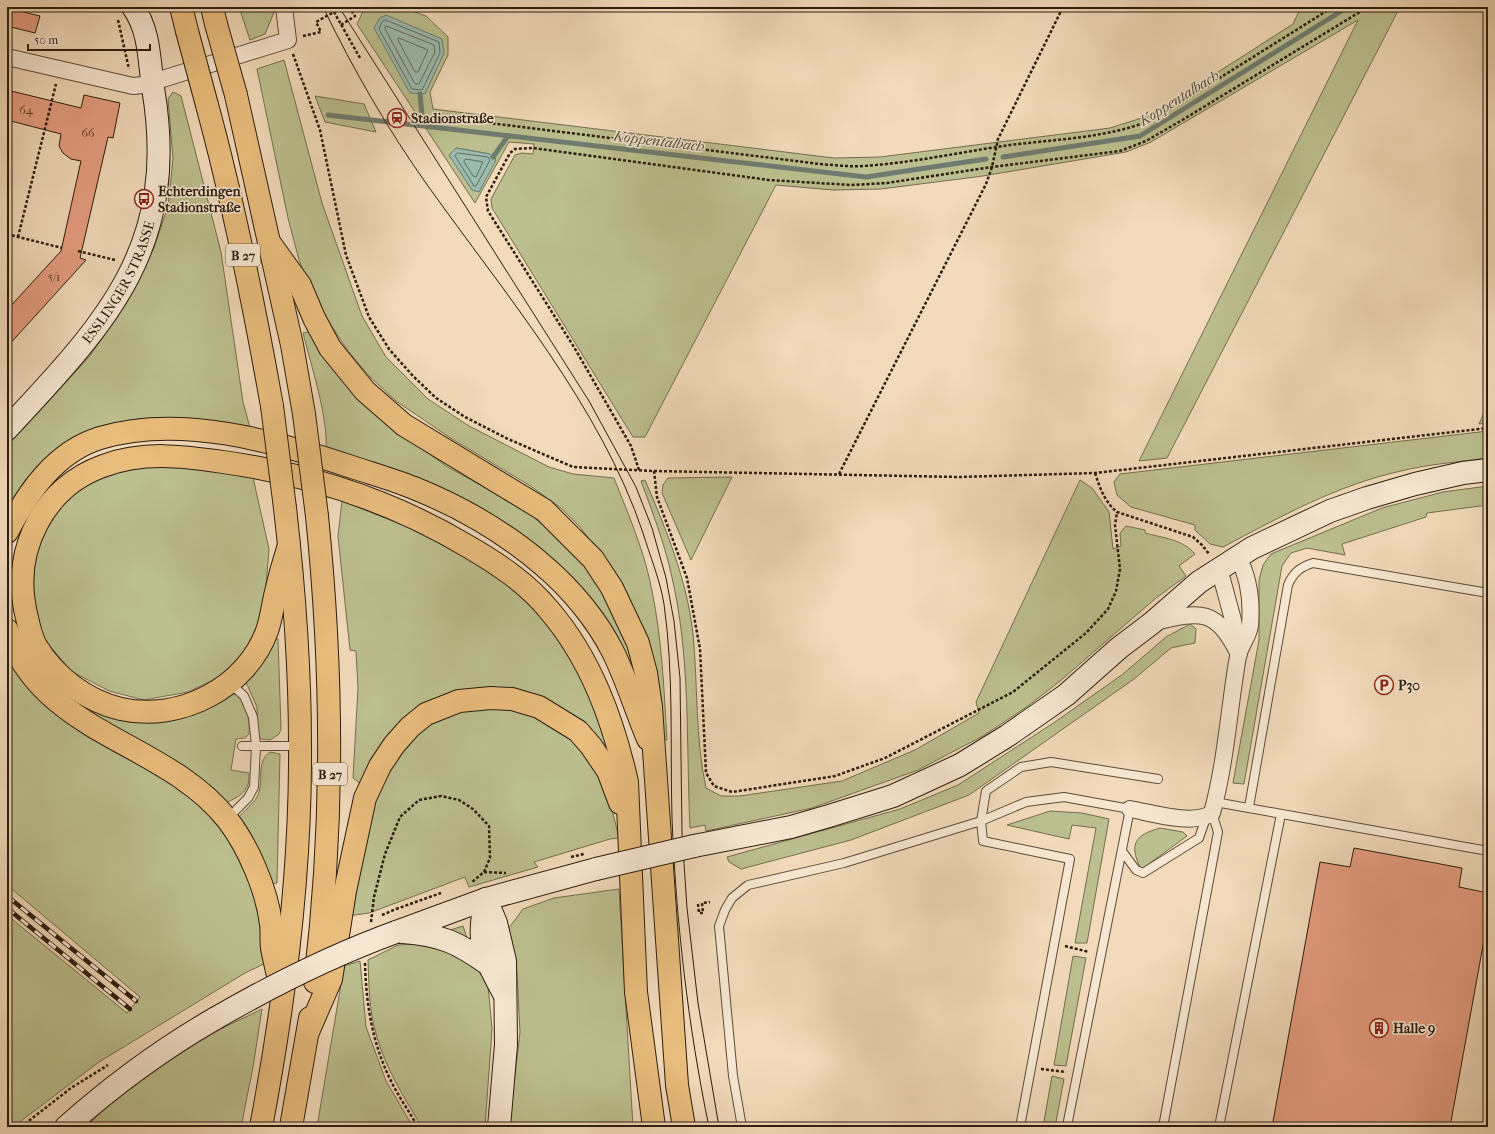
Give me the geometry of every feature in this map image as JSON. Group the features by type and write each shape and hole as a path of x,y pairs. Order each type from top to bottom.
{"highway":[{"name":"B 27","path":"181,7 207,105 247,272 272,406 289,545 297,645 300,746 296,862 283,997 261,1127"},
{"name":"B 27","path":"214,16 236,95 292,345 304,414 317,516 328,653 330,758 322,920 308,1032 291,1127"},
{"path":"269,242 300,285 314,318 330,348 366,391 404,425 544,510 593,559 612,588 638,643 646,673 652,707 676,1085 684,1127"},
{"path":"7,532 27,496 45,473 70,453 98,439 131,432 173,428 221,433 282,444 414,488 472,516 511,540 544,566 569,590 592,620 612,651 654,753"},
{"path":"289,545 277,585 266,633 252,658 242,671 230,682 203,699 168,710 126,710 108,705 84,694 63,678 37,646 32,635 24,603 22,577 26,552 35,527 48,505 64,488 81,476 102,466 128,458 158,455 187,456 247,465 295,475 400,511 440,530 494,562 514,576 550,610 572,641 601,695 619,749 627,782 636,992 654,1127"},
{"path":"7,630 12,644 28,672 52,698 90,725 170,770 199,791 227,819 247,851 264,895 271,923 272,947 283,997"},
{"path":"308,1032 331,979 345,891 365,798 380,766 394,745 410,727 426,714 459,702 491,698 512,699 540,707 578,731 591,746 608,771 620,802 628,833"}],"main road":[{"name":"ESSLINGER STRASSE","path":"7,429 93,333 117,298 137,260 153,214 158,182 158,125 143,84 138,52 127,10"},
{"path":"66,1127 92,1104 137,1070 216,1018 287,979 351,949 486,899 694,846 791,827 893,796 960,765 1007,736 1066,695 1119,648 1152,623 1199,582 1213,560 1238,557 1265,542 1330,511 1415,484 1463,473 1488,470"},
{"path":"486,899 481,922 480,938 488,964 506,996"},
{"path":"486,899 496,923 505,961 506,1045 499,1127"},
{"path":"396,932 428,934 445,938 460,945 488,964"}],"street":[{"path":"7,57 60,70 143,84 288,40 284,7"},
{"path":"1130,809 1178,818 1194,819 1211,811 1239,654 1250,626 1250,594 1246,572 1238,557"},
{"path":"1213,560 1233,620 1239,654"},
{"path":"1152,623 1187,614 1207,617 1216,622 1224,630 1239,654"}],"lane":[{"path":"1249,807 1288,585 1292,576 1303,567 1313,563 1488,593"},
{"path":"227,819 248,798 254,788 256,746 253,717 244,696 230,682"},
{"path":"242,746 300,746"},
{"path":"1020,1127 1070,859 983,841 981,821 986,790 1021,767 1051,762 1158,779"},
{"path":"742,1127 733,1076 718,926 732,898 748,885 844,863 981,821 1026,802 1064,797 1130,809 1068,1121 1069,1127"},
{"path":"1211,811 1249,807 1488,851"},
{"path":"1122,851 1136,870 1143,873 1199,838 1211,811"},
{"path":"1163,1127 1218,832 1211,811"},
{"path":"1219,1127 1281,814"}],"path":[{"path":"341,24 355,16 349,7"},
{"path":"839,474 986,184 998,139 1010,111 1063,7"},
{"path":"433,116 820,164 861,166 906,162 996,147 1112,132 1136,126 1154,119 1333,7"},
{"path":"639,470 631,446 574,347 488,211 486,197 510,153 515,149 533,148 769,180 851,185 887,184 992,166 1120,150 1146,140 1368,7"},
{"path":"127,10 143,84"},
{"path":"360,58 334,12 316,22 321,32 288,40 320,130 346,255 369,317 389,349 413,376 436,398 465,417 508,439 573,467 654,471 959,477 1094,473 1488,428"},
{"path":"18,237 60,70"},
{"path":"7,234 62,248"},
{"path":"78,251 117,261 114,267"},
{"path":"654,471 657,497 687,578 700,649 706,773 714,786 732,792 835,776 885,758 1013,692 1086,633 1108,609 1116,591 1120,569 1115,525 1117,512"},
{"path":"1094,473 1108,505 1117,512 1193,537 1213,560"},
{"path":"698,904 699,913 703,913 702,903 710,902"},
{"path":"1074,948 1092,952"},
{"path":"1053,1070 1071,1073"}],"green space":[{"path":"239,7 274,7 275,10 265,34 250,40"},
{"path":"365,7 401,7 426,16 448,37 448,55 430,92 433,109 834,158 880,157 1110,128 1151,115 1293,24 1301,7 1400,7 1167,458 1139,461 1358,20 1151,142 1126,152 983,176 881,189 833,190 776,185 645,437 633,437 492,208 491,199 515,155 522,153 533,154 534,144 509,142 475,203 357,24","holes":["456,148 490,154 496,159"]},
{"path":"284,60 322,203 362,316 386,357 428,399 469,426 549,467 573,474 614,478 641,548 649,576 660,646 664,683 667,740 664,740 622,584 580,527 561,508 529,485 449,437 396,401 369,376 348,351 315,301 299,260 288,218 257,69"},
{"path":"173,92 181,96 221,252 243,402 250,428 162,418 138,419 114,424 50,455 26,479 7,508 7,446 89,357 125,305 154,248 168,206 173,159 168,99"},
{"path":"315,96 364,104 376,132 325,122"},
{"path":"311,331 394,428 446,466 522,508 558,537 588,569 605,591 627,638 643,690 621,652 452,495 380,464 326,448 326,435 322,406 303,333"},
{"path":"1488,404 1488,423 1479,424"},
{"path":"1488,431 1488,458 1433,465 1377,477 1309,503 1223,547 1210,544 1195,530 1195,525 1131,507 1117,495 1114,482 1120,474"},
{"path":"163,461 254,472 254,482 269,549 264,611 246,651 220,677 188,692 144,700 109,691 71,671 44,639 33,597 35,555 55,510 84,485 114,469"},
{"path":"732,477 691,560 662,493 663,485 668,478"},
{"path":"645,480 675,555 686,594 695,653 698,731 702,769 706,788 721,796 740,796 842,781 915,750 979,713 976,702 1080,480 1092,488 1109,512 1113,549 1121,546 1120,533 1126,526 1145,530 1145,533 1178,542 1190,549 1195,554 1179,566 1186,576 1156,598 1060,681 1028,706 983,736 918,770 812,808 706,831 705,825 690,828 685,668 682,636 668,561 658,527 641,481"},
{"path":"1488,486 1488,505 1427,513 1426,517 1342,544 1345,555 1307,548 1291,553 1282,566 1244,784 1233,783 1259,640 1259,580 1263,565 1271,554 1382,508 1443,492"},
{"path":"342,501 438,539 500,574 534,604 566,644 593,693 613,756 576,719 466,692 361,784 353,778 358,688 356,651 350,650 338,536"},
{"path":"1190,624 1196,629 1195,643 1171,648 1134,679 969,795 851,840 741,869 729,862 727,857 900,809 958,785 1055,722 1123,674 1166,637"},
{"path":"273,639 278,639 281,729 279,734 270,740 261,739 258,734 257,707 245,680"},
{"path":"7,654 181,786 225,826 257,887 266,963 245,973 99,1062 13,1127 7,1127 7,915 127,1013 140,997 7,885"},
{"path":"231,692 241,700 247,709 249,734 245,738 236,739 231,770 249,773 249,779 248,785 244,792 226,803 68,700 73,695 114,716"},
{"path":"498,704 536,714 576,738 603,773 619,838 610,839 534,862 538,867 469,887 465,877 369,913 348,916 359,850 382,776 420,726 458,709"},
{"path":"270,752 280,754 277,883 272,884 238,818 257,797 260,785 261,767 265,756"},
{"path":"1050,811 1082,813 1109,819 1087,943 1075,943 1096,828 1072,825 1069,839 1007,825"},
{"path":"1160,828 1183,832 1187,836 1143,868 1140,867 1135,852 1136,842 1145,834"},
{"path":"619,889 633,1127 509,1127 520,1032 517,973 508,929 523,909 554,898"},
{"path":"463,926 468,941 447,931"},
{"path":"432,943 476,967 488,985 492,1029 485,1127 422,1127 402,1094 384,1058 376,1034 371,1007 368,960 398,945"},
{"path":"1073,956 1086,958 1066,1066 1054,1065"},
{"path":"360,961 366,1027 386,1081 413,1127 317,1127 344,966"},
{"path":"262,1009 253,1067 241,1127 147,1127 138,1124 135,1127 86,1127 138,1080 166,1059 196,1041"},
{"path":"1052,1076 1064,1079 1055,1127 1043,1127"}],"water":[{"path":"386,15 442,39 444,53 425,94 410,93 374,28 380,18"},
{"path":"456,148 490,154 496,160 479,192 472,190 449,155"}],"building":[{"path":"7,8 40,16 35,33 7,26"},
{"path":"7,90 81,108 84,95 120,103 113,138 108,137 80,258 86,260 7,347 7,310 61,251 81,161 71,159 63,153 59,146 61,134 7,120"},
{"name":"Halle 9","path":"1354,848 1462,868 1459,887 1488,893 1488,929 1486,929 1450,1127 1272,1127 1320,862 1350,867"}],"waterway":[{"name":"Koppentalbach","path":"1003,157 1140,136 1348,7"},
{"path":"420,94 422,115 430,127"},
{"name":"Koppentalbach","path":"328,115 866,177 986,159"},
{"path":"493,157 508,136"}],"tram line":[{"path":"323,7 359,76 413,165 519,310 577,396 603,441 625,486 643,533 655,568 664,604 669,657 672,818 680,934 689,1012 709,1127"},
{"path":"339,7 589,401 636,487 652,528 666,578 674,621 680,678 682,834 687,908 698,1003 719,1127"}],"railway":[{"path":"7,896 136,1001"},
{"path":"7,908 130,1009"}],"place":[{"name":"Stadionstraße","path":"397,118"},
{"name":"Echterdingen Stadionstraße","path":"144,199"},
{"name":"P30","path":"1384,685"},
{"name":"Halle 9","path":"1379,1028"}]}
